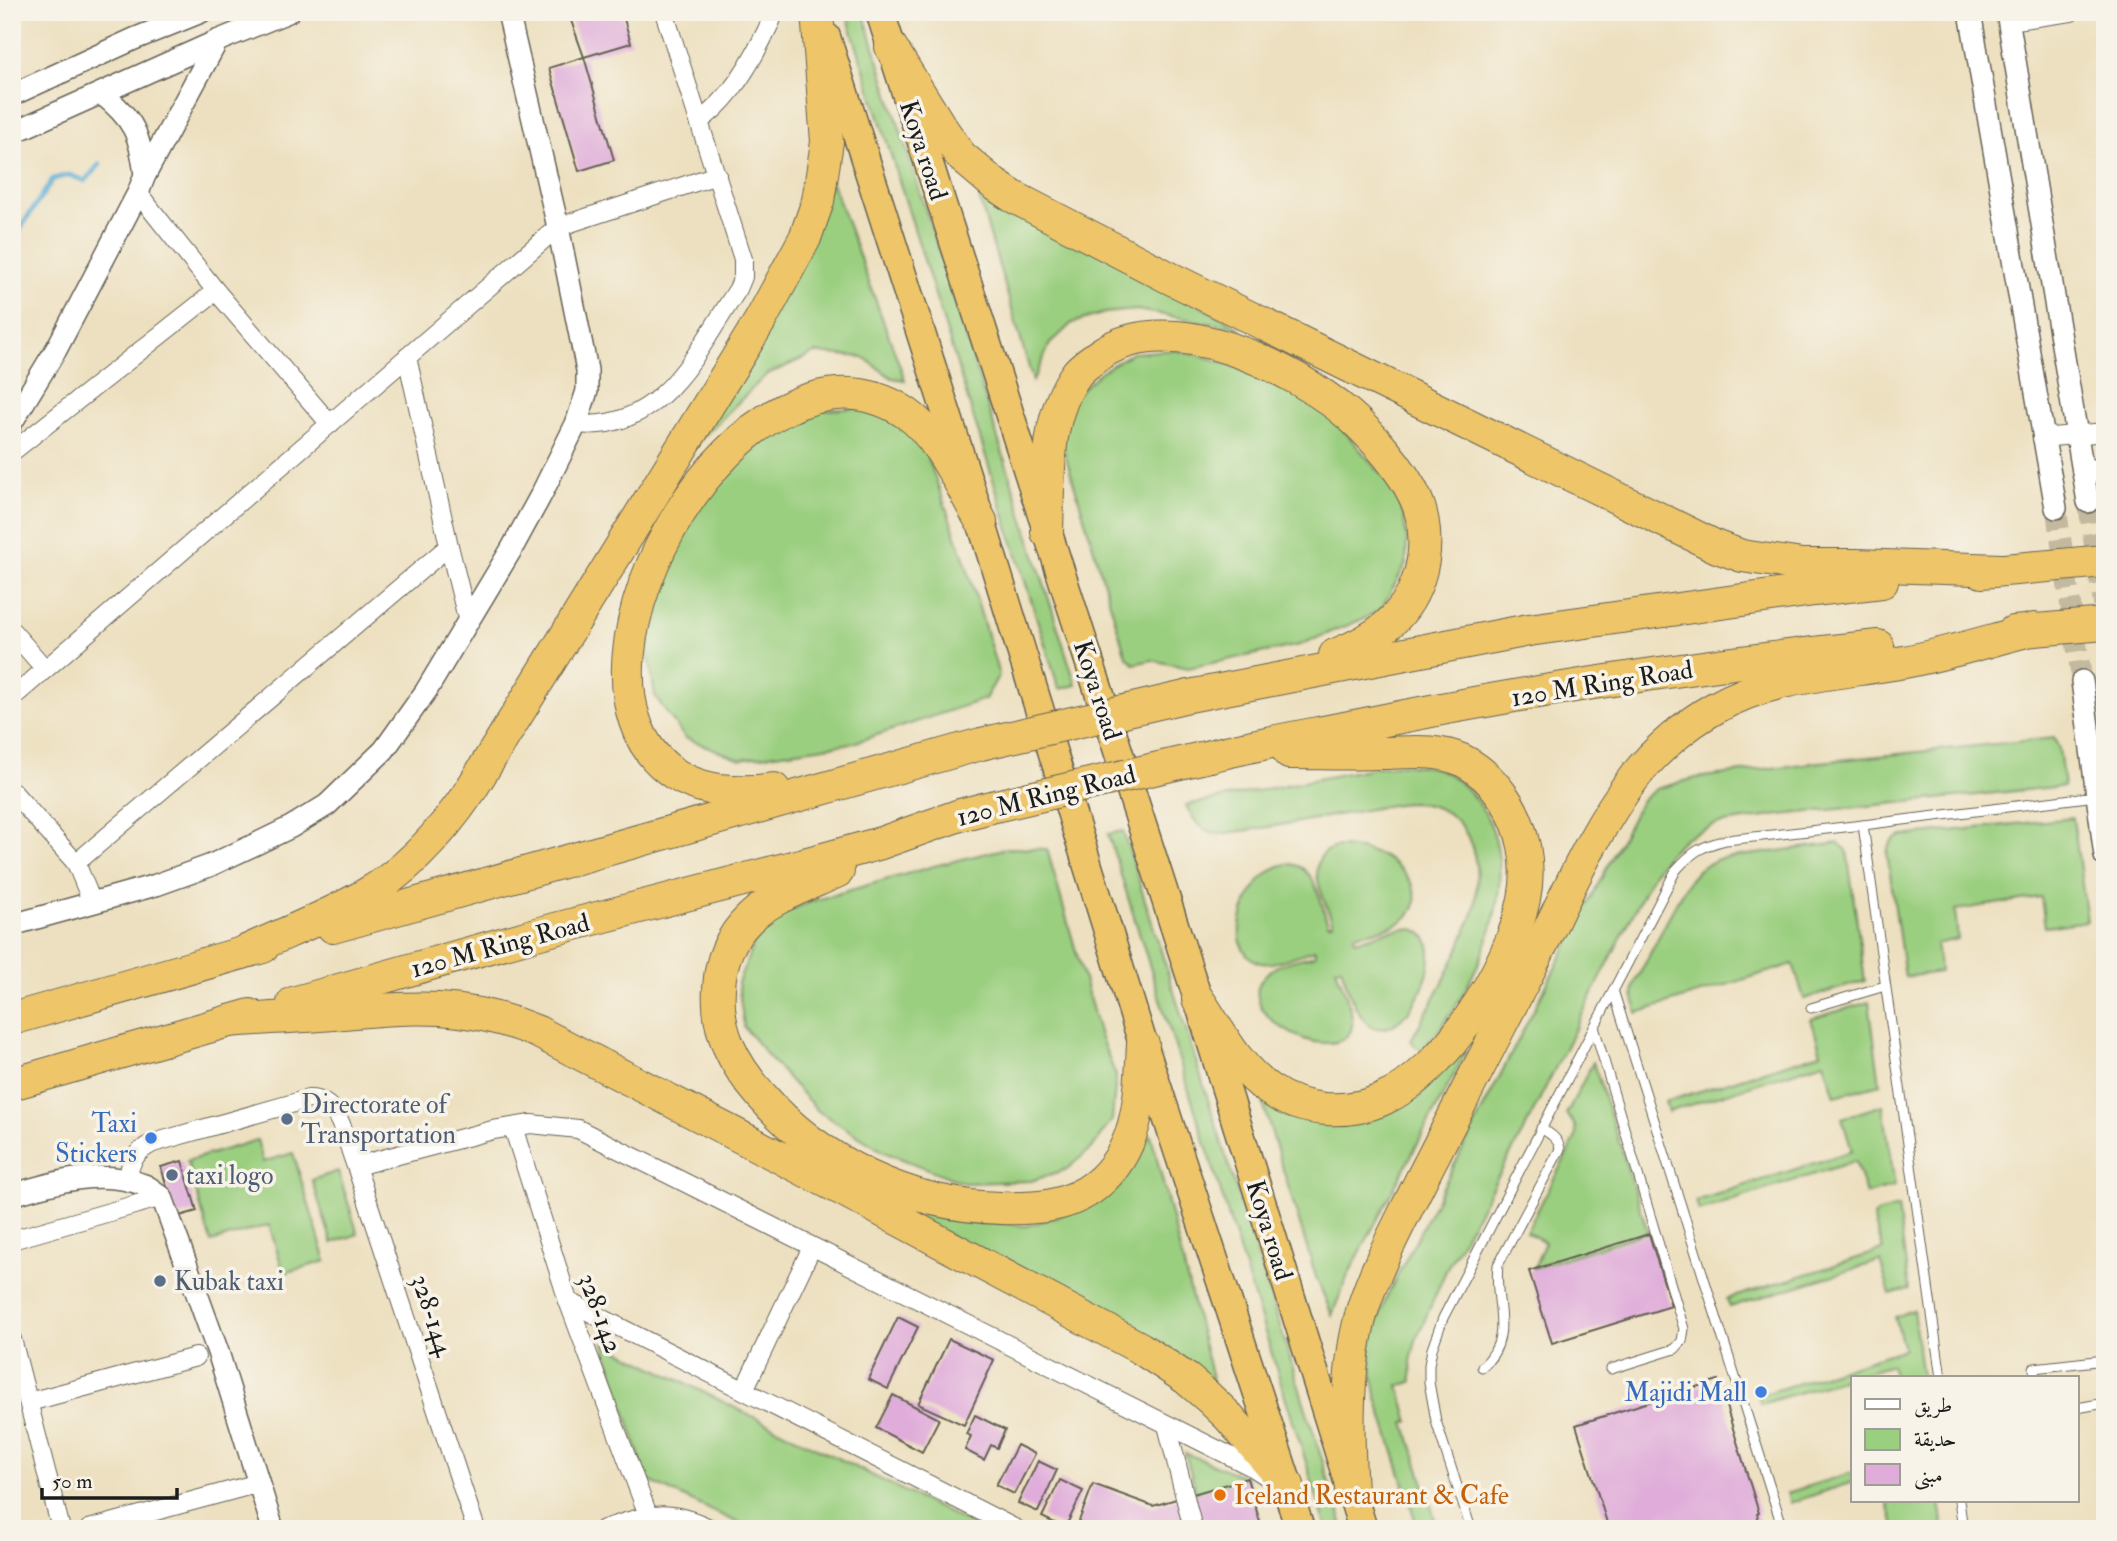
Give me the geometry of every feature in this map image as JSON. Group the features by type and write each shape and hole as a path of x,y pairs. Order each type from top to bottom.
{"highway":[{"path":"818,12 981,521 1143,1044 1300,1529"},
{"path":"242,953 364,896 412,860 453,816 760,321 806,238 823,181 827,122 818,12"},
{"name":"Koya road","path":"880,12 1198,999 1363,1529"},
{"path":"891,47 961,156 1012,196 1168,277 1717,547 1742,556 1802,565 2002,570"},
{"path":"12,1019 943,754 1203,692 1333,656 1365,642 1393,622 1405,607 1415,590 1424,554 1425,534 1415,497 1385,454 1349,415 1297,380 1240,353 1173,336 1155,336 1122,343 1092,360 1079,371 1056,418 1050,452 1046,531"},
{"path":"943,754 761,791 727,791 696,785 660,763 642,741 636,728 628,687 633,632 643,592 657,554 676,518 699,484 726,452 758,426 812,398 837,394 862,395 878,399 907,414 932,436 981,521"},
{"path":"1203,692 1529,630 1627,615 1814,590 2105,561"},
{"name":"120 M Ring Road","path":"12,1084 540,933 881,843 960,815 1215,754 1457,705 1623,679 1811,653 2105,624"},
{"path":"1351,1490 1349,1432 1353,1364 1363,1307 1410,1203 1569,890 1608,817 1637,774 1692,723 1715,708 1759,689 1797,678 1905,662 2034,629"},
{"path":"1198,999 1242,1064 1270,1091 1287,1100 1325,1109 1344,1110 1381,1100 1413,1080 1440,1055 1464,1027 1484,996 1515,931 1526,883 1527,867 1522,835 1509,805 1488,778 1460,759 1427,751 1215,754"},
{"path":"960,815 789,893 759,910 740,929 722,964 718,1008 726,1042 742,1073 770,1106 809,1140 830,1155 874,1178 896,1188 942,1201 989,1208 1031,1209 1081,1194 1096,1185 1123,1154 1138,1115 1143,1044"},
{"path":"230,1021 437,1008 494,1016 538,1032 843,1189 1140,1348 1187,1379 1208,1397 1288,1488"}],"street":[{"path":"12,94 201,12"},
{"path":"12,133 288,12"},
{"path":"12,925 209,866 291,827 327,805 384,750 426,691 511,550 576,424 587,391 587,370 558,227 508,12"},
{"path":"576,424 613,423 640,411 655,400 686,370 743,277 743,259 664,12"},
{"path":"699,121 716,108 735,84 775,12"},
{"path":"1970,12 2056,508"},
{"path":"2071,12 2008,17 2088,502"},
{"path":"12,422 57,348 217,41"},
{"path":"102,94 120,107 133,126 141,147 141,184 216,290 330,424"},
{"path":"12,698 558,227 717,175"},
{"path":"12,452 216,290"},
{"path":"407,357 468,622"},
{"path":"2042,438 2105,432"},
{"path":"2082,471 2105,470"},
{"path":"76,863 449,545"},
{"path":"12,631 45,669"},
{"path":"2081,681 2105,856"},
{"path":"12,791 76,863 92,902"},
{"name":"328-144","path":"128,1180 134,1157 153,1143 308,1099 323,1101 335,1111 356,1166 476,1529"},
{"path":"356,1166 493,1130 531,1124 578,1129 1254,1468 1288,1488"},
{"name":"328-142","path":"513,1127 568,1301 648,1515"},
{"path":"12,1195 55,1182 97,1177 146,1185 162,1197 218,1352 272,1529"},
{"path":"12,1240 162,1197"},
{"path":"744,1390 812,1247"},
{"path":"568,1301 1016,1529"},
{"path":"12,1339 61,1529"},
{"path":"29,1402 196,1357"},
{"path":"1167,1425 1194,1529"},
{"path":"89,1529 259,1483"},
{"path":"604,1529 648,1515 668,1514 711,1529"}],"lane":[{"path":"1471,1529 1431,1400 1429,1365 1432,1349 1443,1318 1676,870 1690,854 1704,846 1726,840 2096,796"},
{"path":"1863,825 1941,1376"},
{"path":"1811,1008 1885,986"},
{"path":"1613,990 1783,1529"},
{"path":"1594,1027 1684,1329 1682,1340 1675,1349 1611,1369"},
{"path":"1482,1367 1492,1358 1499,1344 1502,1317 1498,1265 1560,1149 1560,1144 1541,1128"},
{"path":"2035,1376 2034,1368 2105,1360"},
{"path":"2078,1408 2105,1404"},
{"path":"1959,1502 1963,1529"}],"green space":[{"path":"846,12 863,12 1076,685 1059,689"},
{"path":"974,181 1242,329 1137,310 1105,313 1072,323 1050,344 1033,381"},
{"path":"832,182 905,380 892,378 863,357 815,353 766,375 693,447"},
{"path":"1173,350 1206,357 1281,381 1333,418 1393,488 1403,514 1407,537 1406,564 1382,608 1365,618 1300,645 1188,668 1152,660 1134,664 1126,656 1062,444 1070,400 1099,373 1132,353"},
{"path":"872,407 921,438 966,564 999,675 985,699 853,743 740,759 685,738 655,696 647,643 649,596 699,492 782,413"},
{"path":"2054,738 2059,749 2064,786 1717,824 1686,837 1669,853 1653,874 1523,1132 1448,1266 1416,1340 1411,1361 1412,1382 1399,1386 1409,1422 1405,1423 1438,1529 1418,1529 1376,1395 1370,1352 1372,1337 1387,1296 1641,801 1656,789 1696,778 1811,763"},
{"path":"1403,764 1440,770 1467,789 1480,805 1494,834 1499,866 1498,900 1490,934 1477,967 1442,1026 1422,1050 1411,1040 1454,959 1475,905 1477,887 1473,852 1459,823 1432,806 1405,803 1217,834 1198,824 1186,805"},
{"path":"2073,818 2087,921 2045,927 2041,897 1955,910 1958,939 1936,944 1940,972 1905,977 1887,855 1891,842 1902,836"},
{"path":"1123,831 1344,1529 1327,1529 1108,834"},
{"path":"1838,843 1847,850 1865,981 1804,999 1793,964 1637,1013 1634,985 1677,901 1699,869 1718,859"},
{"path":"1336,847 1360,849 1384,857 1400,868 1415,892 1413,910 1406,918 1388,927 1354,935 1355,941 1396,930 1412,929 1418,931 1428,942 1430,958 1427,977 1407,1013 1394,1025 1379,1028 1365,1021 1360,1015 1341,967 1336,968 1352,1016 1351,1030 1340,1041 1323,1043 1283,1029 1267,1015 1258,999 1260,983 1274,968 1315,955 1315,950 1278,962 1258,962 1244,950 1240,933 1243,912 1252,892 1265,875 1281,866 1297,866 1312,879 1328,924 1333,924 1321,892 1317,870 1319,860 1325,852"},
{"path":"1007,848 1047,849 1100,1036 1116,1076 1112,1120 1092,1148 1067,1169 1031,1181 964,1183 884,1152 818,1111 744,1027 738,983 754,943 777,915 816,900"},
{"path":"1869,1002 1880,1084 1835,1096 1824,1062 1668,1112 1665,1102 1821,1053 1811,1019"},
{"path":"1467,1050 1348,1275 1332,1315 1316,1277 1263,1104 1386,1112 1419,1097 1449,1062"},
{"path":"1593,1062 1648,1232 1534,1268 1545,1242 1526,1232 1575,1139 1575,1126 1566,1115"},
{"path":"1883,1105 1895,1186 1866,1194 1855,1161 1699,1211 1696,1201 1852,1151 1842,1118"},
{"path":"1151,1135 1213,1382 1176,1352 857,1189 995,1222 1026,1226 1059,1216 1124,1165"},
{"path":"257,1140 263,1162 293,1153 326,1261 284,1273 269,1225 211,1242 187,1161"},
{"path":"338,1171 358,1234 332,1243 312,1180"},
{"path":"1898,1207 1909,1289 1890,1294 1880,1261 1730,1307 1727,1299 1883,1250 1873,1217 1876,1213"},
{"path":"1913,1310 1922,1376 1894,1376 1891,1365 1761,1404 1758,1396 1904,1349 1895,1317"},
{"path":"604,1343 981,1529 751,1529 647,1480"},
{"path":"1185,1453 1247,1478 1262,1529 1207,1529"},
{"path":"1851,1473 1851,1483 1790,1503 1787,1493"},
{"path":"1887,1502 1939,1502 1943,1529 1895,1529"}],"building":[{"path":"568,12 622,12 631,43 584,57"},
{"path":"584,57 614,160 579,171 549,68"},
{"path":"182,1161 197,1211 176,1217 161,1167"},
{"path":"1649,1234 1671,1306 1552,1343 1529,1271"},
{"path":"898,1317 918,1327 888,1389 868,1379"},
{"path":"949,1339 994,1360 964,1425 918,1404"},
{"path":"1718,1380 1759,1513 1757,1514 1761,1529 1609,1529 1576,1425"},
{"path":"893,1395 939,1419 922,1452 876,1428"},
{"path":"975,1415 1005,1430 997,1448 991,1445 984,1460 965,1450 971,1436 966,1434"},
{"path":"1017,1445 1035,1454 1014,1494 996,1485"},
{"path":"1038,1461 1057,1470 1038,1512 1018,1503"},
{"name":"Iceland Restaurant & Cafe","path":"1247,1478 1262,1529 1076,1529 1093,1484 1153,1506"},
{"path":"1060,1480 1083,1491 1065,1528 1042,1517"}],"waterway":[{"path":"12,241 53,179 69,175 85,181 100,164"}],"tunnel":[{"path":"2088,502 2105,614"},
{"path":"2056,508 2082,681"}],"place":[{"name":"Directorate of Transportation","path":"287,1119"},
{"name":"Taxi Stickers","path":"151,1138"},
{"name":"taxi logo","path":"172,1175"},
{"name":"Kubak taxi","path":"160,1281"},
{"name":"Majidi Mall","path":"1761,1392"},
{"name":"Iceland Restaurant & Cafe","path":"1220,1495"}]}
